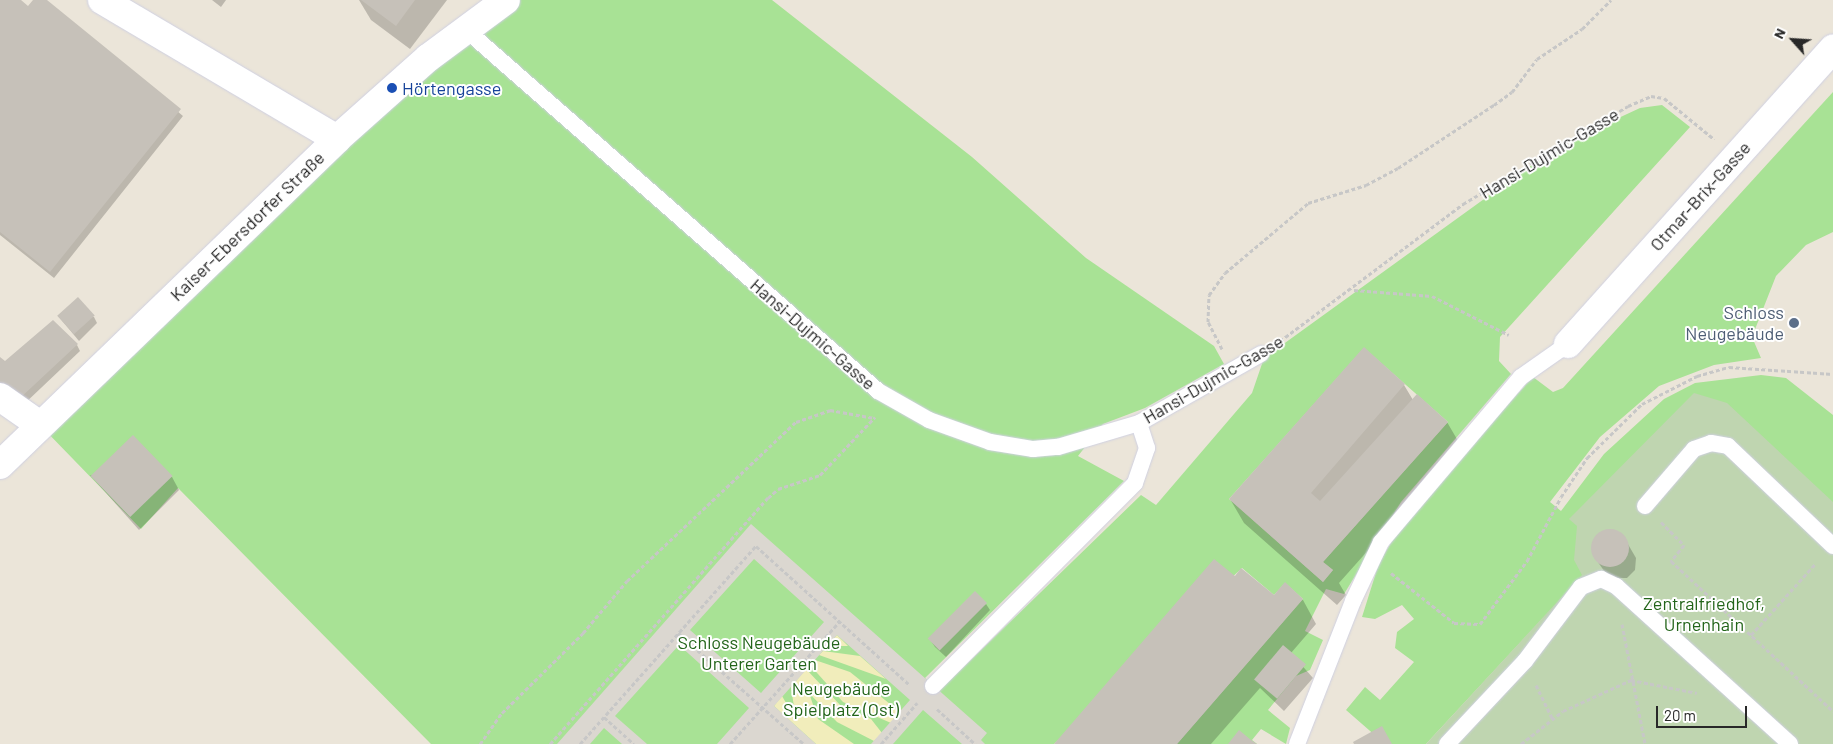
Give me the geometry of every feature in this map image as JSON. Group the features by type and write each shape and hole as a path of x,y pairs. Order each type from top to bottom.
{"street":[{"path":"102,0 337,139"},
{"name":"Kaiser-Ebersdorfer Straße","path":"0,465 337,139 465,29 506,0"},
{"name":"Otmar-Brix-Gasse","path":"1568,344 1833,49"},
{"path":"0,397 40,425"}],"lane":[{"name":"Hansi-Dujmic-Gasse","path":"465,29 889,400 964,434 1033,449 1108,436 1138,423 1261,354"},
{"path":"1297,744 1372,558 1401,514 1473,429 1521,377 1568,344"},
{"path":"928,691 1135,483 1148,448 1138,423"},
{"path":"1645,506 1694,449 1719,444 1728,446 1833,546"},
{"path":"1447,744 1525,661 1581,587 1601,579 1616,586 1790,744"}],"path":[{"path":"1235,370 1208,322 1209,296 1225,273 1308,203 1366,185 1398,168 1494,105 1512,92 1537,59 1582,29 1611,0"},
{"name":"Hansi-Dujmic-Gasse","path":"1261,354 1354,290 1463,204 1628,106 1651,96 1664,98 1700,127"},
{"path":"1354,290 1432,296 1509,335"},
{"path":"1372,558 1454,623 1480,624 1527,561 1561,497 1587,458 1642,404 1696,376 1729,367 1833,374"},
{"path":"550,744 768,498 778,489 820,475 889,400"},
{"path":"480,744 502,713 583,634 627,581 796,422 830,410 874,418"},
{"path":"1645,506 1684,545 1671,561 1833,710"},
{"path":"580,744 756,546 840,621 928,691 975,744"},
{"path":"1751,635 1833,546"},
{"path":"1616,586 1631,680 1646,744"},
{"path":"730,744 840,621"},
{"path":"678,633 804,744"},
{"path":"1525,661 1552,718"},
{"path":"1521,744 1552,718 1631,680 1747,703"},
{"path":"881,744 928,691"},
{"path":"604,716 634,744"}],"green space":[{"path":"506,0 772,0 972,157 1086,258 1214,346 1224,364 1145,408 1103,424 1078,456 1124,481 925,678 939,691 1141,495 1156,505 1252,393 1264,358 1527,168 1612,121 1640,108 1662,105 1690,127 1500,337 1499,361 1511,374 1401,502 1344,594 1326,589 1305,631 1323,640 1310,670 1296,676 1268,710 1290,728 1286,744 1261,729 1252,740 1257,744 1177,744 1303,599 1285,583 1274,595 1242,568 1054,744 431,744 178,488 141,529 40,425","holes":["1364,348 1448,422 1323,562 1333,570 1323,582 1229,499"]},
{"path":"1833,92 1833,232 1806,245 1776,276 1752,337 1761,358 1714,365 1659,386 1600,437 1550,502 1561,511 1604,454 1664,399 1695,383 1761,375 1786,378 1833,415 1833,527 1583,575 1426,744 1385,744 1346,710 1365,687 1380,700 1414,662 1395,648 1397,632 1414,619 1402,605 1375,619 1362,617 1379,563 1409,513 1533,377 1553,392 1563,388"},
{"name":"Zentralfriedhof, Urnenhain","path":"1694,393 1727,403 1833,502 1833,744 1426,744 1582,575 1574,560 1577,526 1569,519"}],"sand":[{"path":"837,635 848,646 827,646"},
{"path":"823,651 860,656 886,679 819,655"},
{"path":"815,660 850,672 900,712 891,723 843,702 810,665"},
{"path":"806,669 841,706 871,719 882,733 874,741 837,722 809,693 818,719 854,744 816,744 774,706 782,696 796,720 791,687"}],"shaded area":[{"path":"751,524 987,733 981,740 985,744 962,744 923,710 893,744 871,744 910,700 837,635 774,706 816,744 717,744 749,708 679,645 615,716 647,744 622,744 604,728 590,744 557,744","holes":["754,559 824,622 761,693 690,630"]}],"building":[{"path":"0,0 21,0 28,6 33,0 47,0 181,109 50,272 0,232"},
{"path":"361,0 415,0 396,26"},
{"path":"78,297 95,316 74,334 57,316"},
{"path":"53,320 78,344 18,400 0,388 0,357 5,361"},
{"path":"1364,347 1405,384 1311,493 1320,501 1417,394 1448,422 1323,562 1333,570 1323,582 1229,499"},
{"path":"133,435 173,476 130,517 91,476"},
{"path":"1610,529 1624,534 1629,548 1624,562 1610,567 1596,562 1591,548 1596,534"},
{"path":"1214,559 1235,576 1241,568 1274,595 1285,582 1303,599 1177,744 1054,744"},
{"path":"975,591 987,603 940,650 928,638"},
{"path":"1283,645 1306,664 1277,699 1254,679"},
{"path":"1382,726 1392,744 1354,744 1353,742"},
{"path":"1239,730 1251,740 1257,744 1228,744"}],"place":[{"name":"Hörtengasse","path":"392,88"},
{"name":"Schloss Neugebäude","path":"1794,323"}],"park label":[{"name":"Schloss Neugebäude Unterer Garten","path":"759,653"},
{"name":"Neugebäude Spielplatz (Ost)","path":"841,700"}]}
